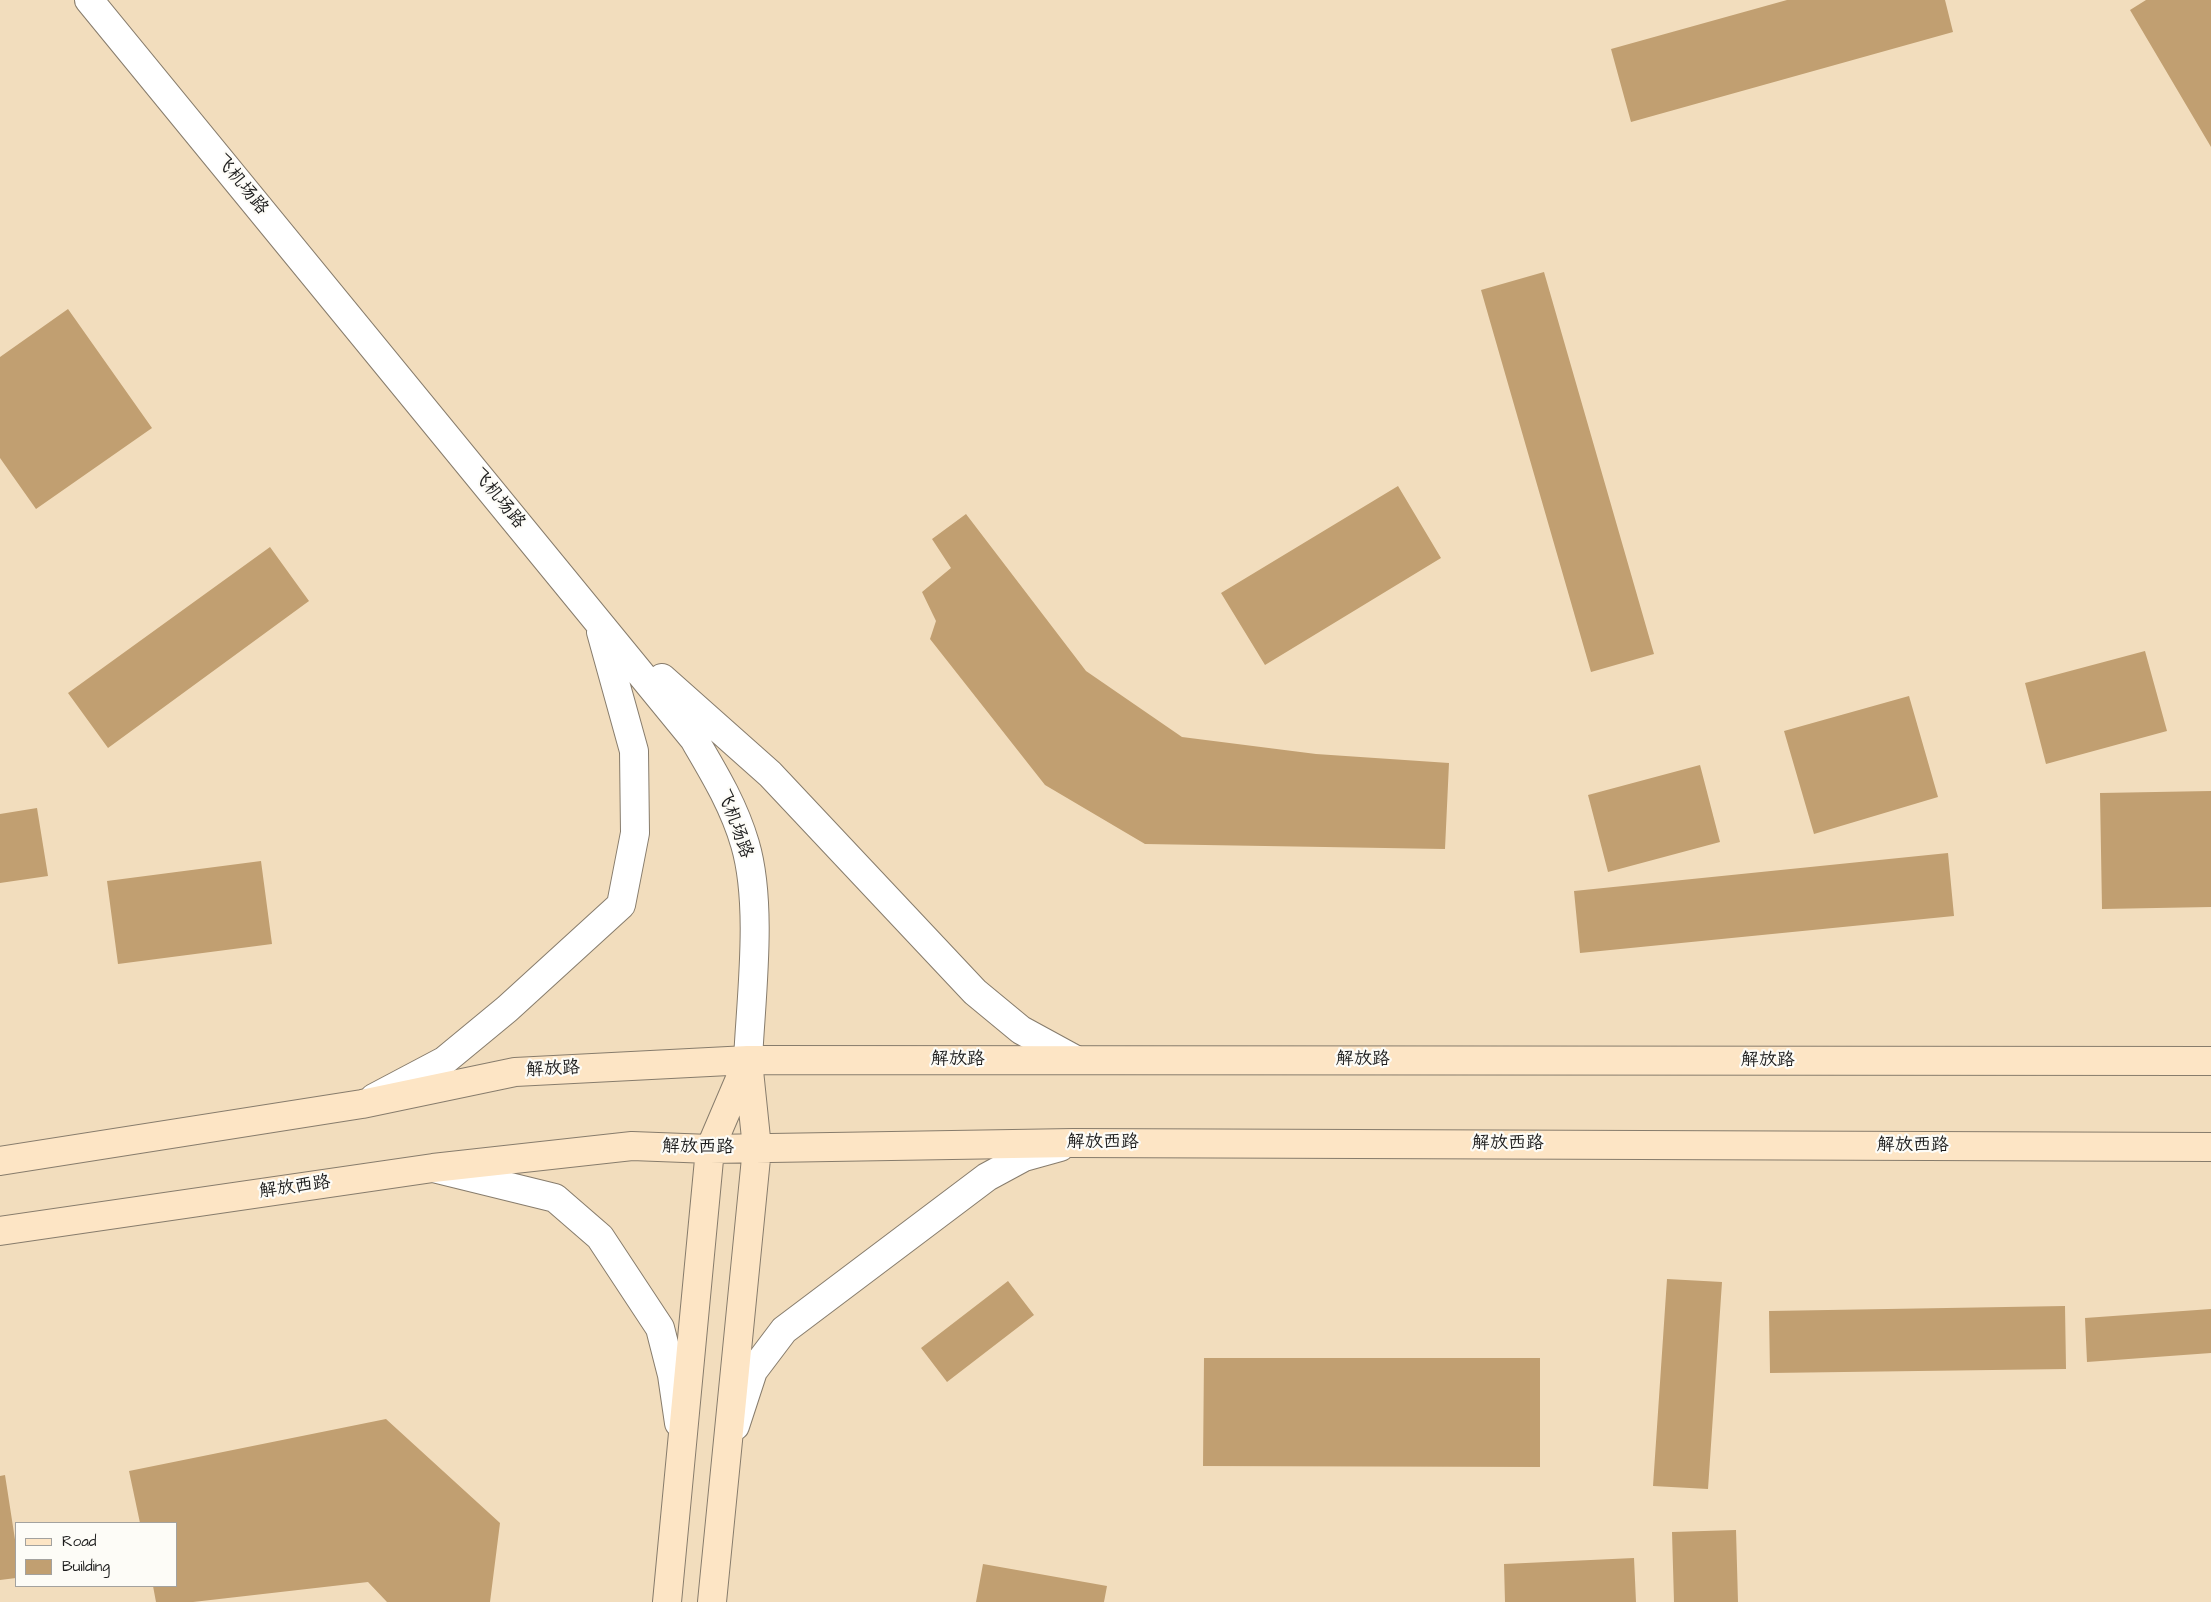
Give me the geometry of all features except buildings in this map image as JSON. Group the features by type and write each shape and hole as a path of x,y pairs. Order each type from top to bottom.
{"main road":[{"name":"解放路","path":"362,1104 515,1072 748,1060 2211,1061"},
{"path":"712,1602 757,1148 748,1060"},
{"path":"667,1602 710,1149 748,1060"},
{"path":"0,1161 362,1104"},
{"name":"解放西路","path":"0,1231 433,1168 632,1146 710,1149 1073,1143 2211,1147"}],"street":[{"name":"飞机场路","path":"90,0 694,739 726,794 746,845 754,898 748,1060"},
{"path":"598,621 770,774 975,992 1021,1030 1076,1060"},
{"path":"362,1104 444,1061 507,1010 621,905 635,833 634,751 598,621"},
{"path":"728,1448 753,1371 784,1330 987,1177 1024,1158 1073,1143"},
{"path":"433,1168 555,1198 600,1237 660,1328 672,1375 682,1440"}]}
